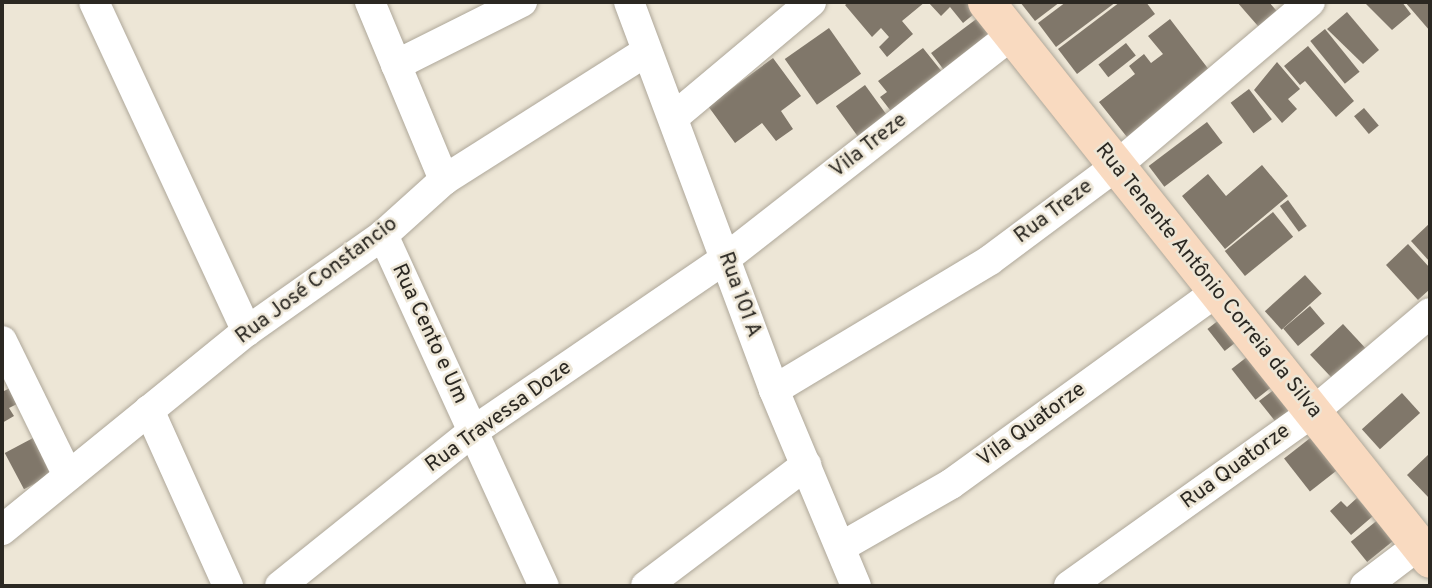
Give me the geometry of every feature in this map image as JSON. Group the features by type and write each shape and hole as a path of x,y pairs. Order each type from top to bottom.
{"main road":[{"name":"Rua Tenente Antônio Correia da Silva","path":"986,2 1424,552"}],"street":[{"path":"94,2 247,331"},
{"path":"370,2 444,180"},
{"path":"396,65 522,2"},
{"name":"Rua 101 A","path":"629,2 774,390 856,586"},
{"path":"674,117 811,2"},
{"name":"Rua Treze","path":"774,390 990,260 1116,166 1310,2"},
{"name":"Vila Treze","path":"726,258 1012,35"},
{"name":"Rua José Constancio","path":"2,530 247,331 383,235 444,180 646,52"},
{"name":"Rua Cento e Um","path":"383,235 475,430 544,586"},
{"name":"Rua Travessa Doze","path":"280,586 475,430 726,258"},
{"name":"Vila Quatorze","path":"841,547 951,484 1216,292"},
{"name":"Rua Quatorze","path":"1069,586 1313,412 1430,313"},
{"path":"2,341 68,476"},
{"path":"149,410 228,586"},
{"path":"646,586 806,466"},
{"path":"1365,586 1424,552"}],"building":[{"path":"849,2 925,2 902,21 913,34 887,57 879,47 889,37 881,28 872,37 845,5"},
{"path":"928,2 974,2 980,9 963,23 950,7 941,16"},
{"path":"1020,2 1060,2 1035,21"},
{"path":"1066,2 1116,2 1056,47 1038,23"},
{"path":"1120,2 1146,2 1155,14 1077,74 1058,49"},
{"path":"1237,2 1269,2 1282,17 1264,33"},
{"path":"1364,2 1402,2 1411,14 1392,30"},
{"path":"1405,2 1430,2 1430,31"},
{"path":"1347,12 1379,50 1363,64 1327,29"},
{"path":"983,14 1001,38 949,77 931,53"},
{"path":"1170,19 1213,75 1142,124 1146,129 1131,142 1099,102 1135,74 1129,66 1144,54 1151,63 1163,54 1148,36"},
{"path":"829,28 861,74 817,105 785,59"},
{"path":"1325,29 1360,72 1345,84 1310,41"},
{"path":"1126,43 1136,56 1108,77 1098,65"},
{"path":"1308,46 1354,101 1336,117 1305,81 1300,85 1284,66"},
{"path":"923,48 947,78 897,119 880,97 887,92 878,81"},
{"path":"773,58 801,96 781,111 793,129 776,141 762,123 735,143 708,106"},
{"path":"1277,62 1300,89 1288,99 1297,109 1282,123 1254,90"},
{"path":"865,85 890,120 861,141 836,106"},
{"path":"1249,89 1272,119 1254,133 1231,103"},
{"path":"1364,108 1379,126 1369,134 1354,116"},
{"path":"1207,122 1223,143 1164,187 1149,166"},
{"path":"1262,165 1288,196 1225,249 1182,196 1208,174 1226,196"},
{"path":"1288,200 1307,226 1299,232 1280,206"},
{"path":"1273,212 1293,237 1245,276 1225,251"},
{"path":"1430,223 1430,262 1411,241"},
{"path":"1408,244 1430,268 1430,289 1418,300 1386,265"},
{"path":"1305,275 1322,294 1282,330 1265,311"},
{"path":"1310,306 1325,324 1298,346 1283,328"},
{"path":"1224,316 1241,338 1225,351 1207,329"},
{"path":"1343,324 1366,348 1333,379 1310,355"},
{"path":"1252,353 1276,384 1256,400 1232,369"},
{"path":"14,386 23,401 9,408 14,416 2,423 2,392"},
{"path":"1279,386 1303,407 1279,426 1259,401"},
{"path":"1402,393 1420,413 1380,449 1362,429"},
{"path":"1314,435 1340,468 1310,491 1284,458"},
{"path":"33,438 52,474 24,489 5,453"},
{"path":"1430,453 1430,499 1407,475"},
{"path":"1357,498 1373,516 1351,535 1330,511 1341,501 1347,507"},
{"path":"1385,514 1401,534 1367,562 1351,542"}]}
